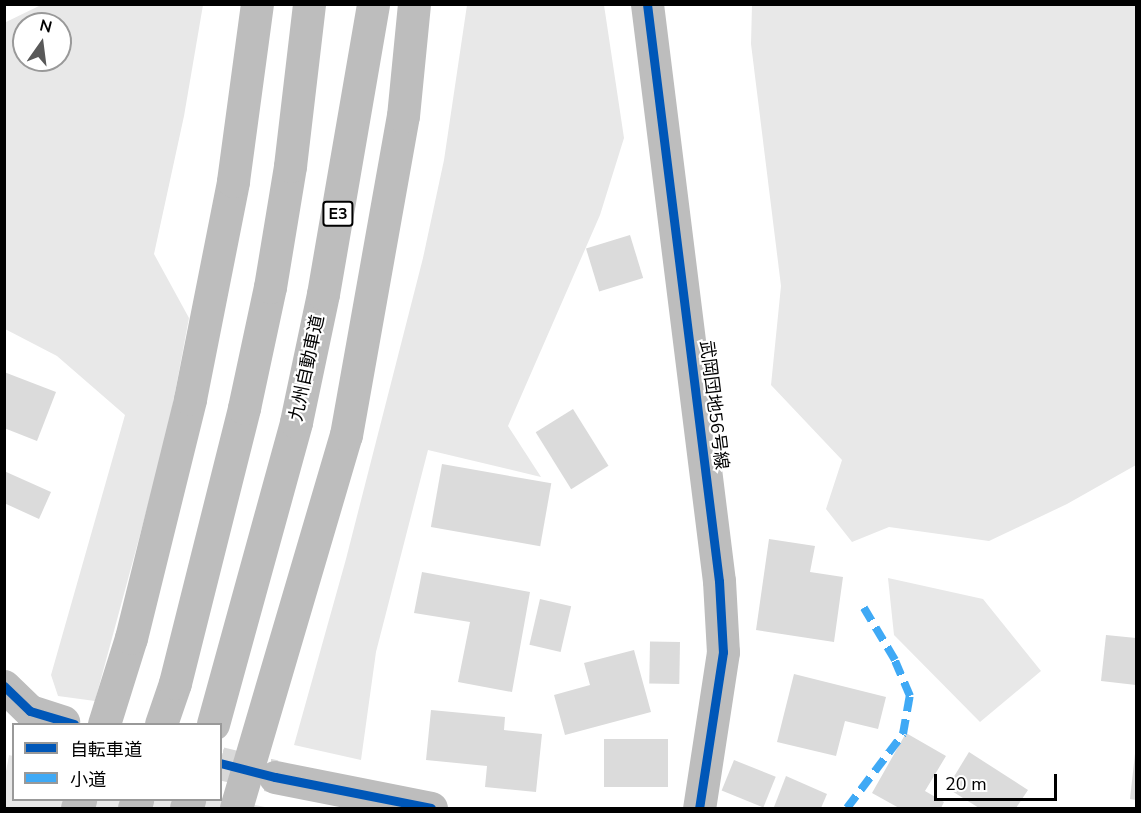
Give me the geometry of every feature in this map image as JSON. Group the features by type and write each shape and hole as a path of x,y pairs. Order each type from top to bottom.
{"main road":[{"path":"104,723 132,638 190,399 233,181 256,4"},
{"path":"161,723 175,683 244,408 270,287 290,166 309,4"},
{"name":"九州自動車道","path":"213,723 296,422 323,294 373,4"},
{"path":"236,808 346,435 403,116 414,4"},
{"name":"武岡団地56号線","path":"647,4 719,581 723,652 699,808"},
{"path":"4,686 30,711 63,722"},
{"path":"275,777 431,808"}],"shaded area":[{"path":"41,5 203,5 184,116 154,254 189,318 167,435 95,701 58,696 51,675 125,415 57,356 5,329 4,23 12,19 12,72 72,72 72,12 27,12"},
{"path":"467,5 604,5 624,138 600,215 508,426 541,477 428,450 376,652 361,760 294,745 346,559 423,258 444,160"},
{"path":"752,5 1136,5 1136,465 1067,504 989,541 889,527 852,542 826,509 842,460 771,385 781,286 751,44"},
{"path":"888,578 983,599 1041,671 980,722 894,635"},
{"path":"9,755 12,756 12,801 222,801 222,798 270,808 5,808 5,777"}],"building":[{"path":"630,235 643,278 599,291 586,248"},
{"path":"4,372 56,392 37,441 4,428"},
{"path":"573,409 609,466 571,489 536,432"},
{"path":"442,464 551,483 540,546 431,527"},
{"path":"4,471 51,492 39,519 4,503"},
{"path":"769,539 815,546 810,572 843,577 834,642 756,630"},
{"path":"422,572 530,592 512,692 458,682 470,622 414,613"},
{"path":"540,599 571,606 561,652 529,645"},
{"path":"1106,635 1136,638 1136,685 1101,681"},
{"path":"650,641 680,642 679,684 649,683"},
{"path":"634,650 651,712 565,735 554,695 590,685 584,663"},
{"path":"794,674 886,697 878,729 845,721 836,756 777,742"},
{"path":"431,710 505,717 504,730 542,734 536,792 485,787 487,766 426,760"},
{"path":"906,733 946,756 925,791 944,802 941,808 899,808 872,793"},
{"path":"604,739 668,739 668,787 604,787"},
{"path":"969,752 1028,790 1016,808 979,808 947,788"},
{"path":"1136,754 1136,800 1130,799"},
{"path":"734,760 776,777 763,807 722,791"},
{"path":"786,776 827,794 821,808 774,807"}],"tunnel":[{"path":"222,763 274,776"}],"marked path":[{"path":"847,808 903,734 910,696 895,660 864,608"}],"cycle path":[{"path":"647,4 719,581 723,652 699,808"},
{"path":"4,686 30,711 71,723"},
{"path":"222,764 275,777 431,808"}]}
